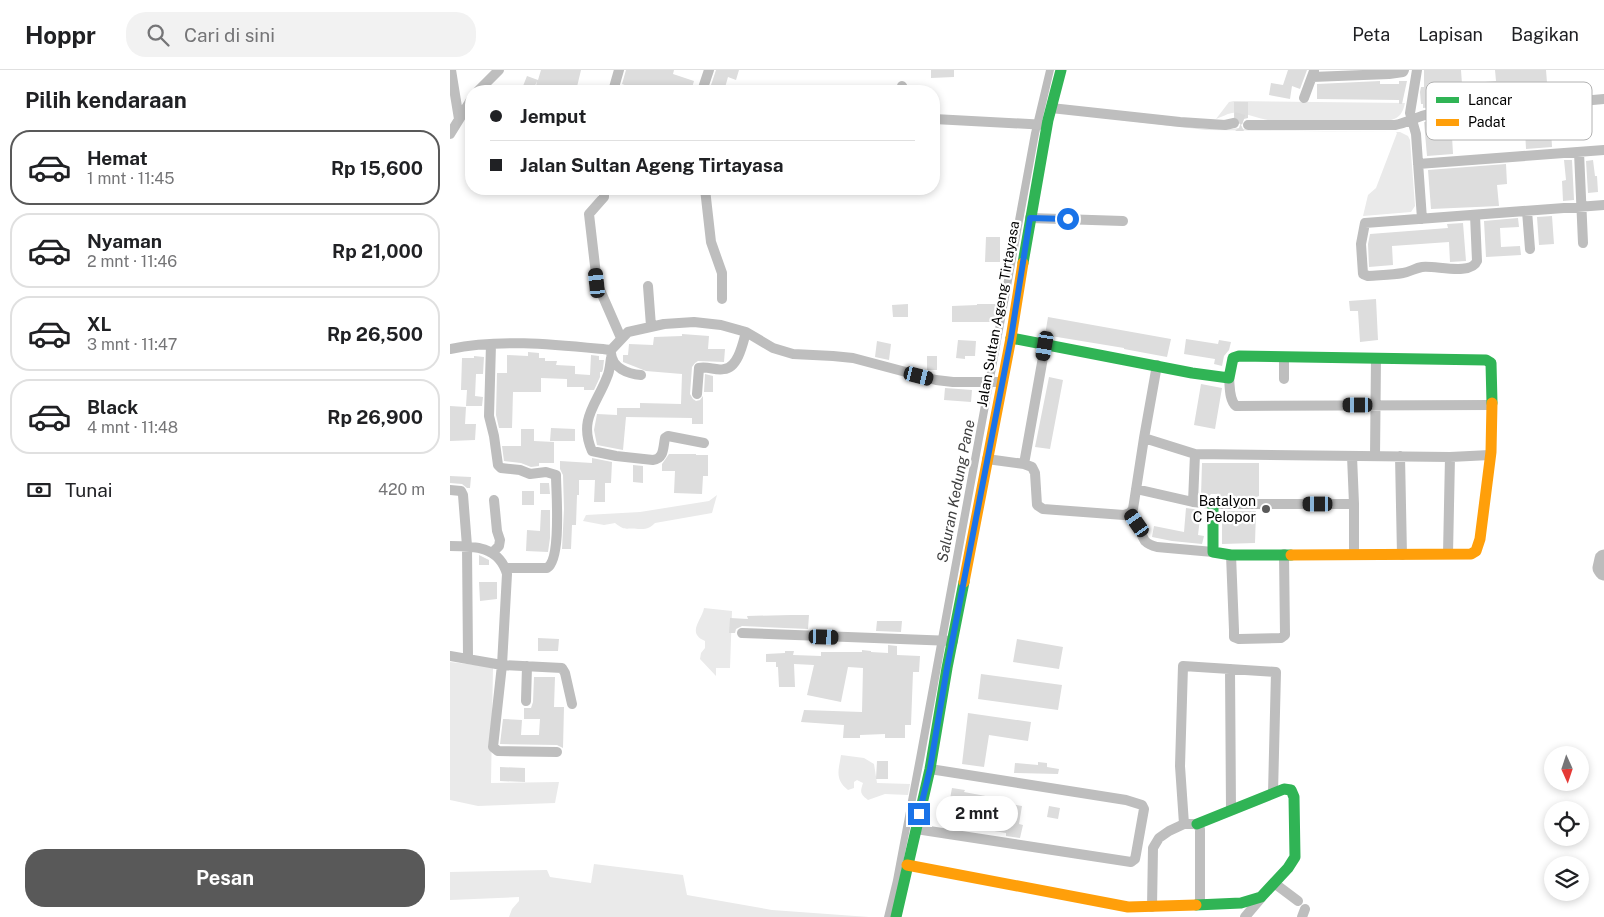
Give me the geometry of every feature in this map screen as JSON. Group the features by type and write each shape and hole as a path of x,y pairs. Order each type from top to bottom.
{"street":[{"path":"450,70 458,119"},
{"path":"484,85 499,70"},
{"path":"614,85 618,70"},
{"path":"704,85 709,70"},
{"name":"Jalan Sultan Ageng Tirtayasa","path":"896,917 930,769 951,641 987,459 999,382 1011,338 1045,125 1061,70"},
{"path":"1304,98 1313,74 1403,72 1404,70"},
{"path":"1418,70 1410,106 1416,134 1422,219"},
{"path":"1051,108 1218,125 1228,119 1234,120"},
{"path":"450,134 465,109"},
{"path":"1248,123 1261,125 1395,125 1426,115"},
{"path":"940,118 1045,125"},
{"path":"1418,164 1604,150"},
{"path":"1579,152 1583,243"},
{"path":"604,195 590,212 597,283 621,338"},
{"path":"706,195 711,242 722,273 722,299"},
{"path":"1474,215 1477,261 1471,267 1458,269 1423,267 1406,273 1368,276 1363,274 1361,244 1365,223 1604,204"},
{"path":"1527,211 1530,249"},
{"path":"1030,218 1124,220"},
{"path":"648,286 651,326"},
{"path":"704,443 668,436 665,438 661,456 653,460 616,456 592,450 588,436 589,414 608,375 611,354 621,338 628,332 664,324 694,322 721,325 746,332 773,348 793,354 853,358 936,380 970,383 999,382"},
{"path":"697,394 699,368 725,370 731,367 741,350 746,332"},
{"path":"1011,338 1192,373 1229,378"},
{"path":"450,349 472,344 549,344 611,354 622,371 641,375"},
{"path":"492,344 489,416 498,464 501,468 520,470 530,474 546,472 556,475 556,551 551,566 547,568 505,568"},
{"path":"1024,464 1045,346"},
{"path":"1130,514 1137,523 1146,542 1157,547 1231,555 1471,554 1476,551 1478,546 1491,452 1492,405 1491,362 1486,360 1376,358 1239,356 1232,358 1229,378 1231,398 1236,406 1492,405"},
{"path":"1284,357 1284,380"},
{"path":"1375,456 1376,358"},
{"path":"1130,514 1133,509 1157,366"},
{"path":"1144,438 1195,454 1450,457 1490,455"},
{"path":"1193,502 1195,454"},
{"path":"1352,456 1354,555"},
{"path":"1400,456 1402,555"},
{"path":"1448,554 1450,457"},
{"path":"987,459 1024,464 1032,467 1035,473 1037,506 1043,509 1130,514"},
{"path":"1136,489 1193,502 1213,504 1354,504"},
{"path":"450,490 461,492 464,495 467,546 468,658"},
{"path":"493,552 499,546 500,540 496,531 494,500"},
{"path":"1212,552 1213,504"},
{"path":"450,546 467,546 493,552 505,568 507,574 502,665 493,747 498,751 557,752"},
{"path":"1231,555 1234,636 1239,639 1281,638 1284,635 1284,554"},
{"path":"742,633 951,641"},
{"path":"450,656 502,665 562,668 565,673 572,704"},
{"path":"526,701 527,666"},
{"path":"1184,824 1180,766 1183,666 1276,672 1273,793"},
{"path":"1230,669 1231,810"},
{"path":"916,829 1131,862 1135,859 1144,809 1142,805 1126,800 930,769"},
{"path":"1152,907 1153,848 1159,838 1184,824 1198,824 1273,793 1284,789 1291,790 1294,797 1295,857 1288,868 1261,897 1247,916"},
{"path":"1198,824 1200,835 1200,904"},
{"path":"907,865 1128,907 1241,903 1261,897"},
{"path":"1274,883 1298,901"}],"shaded area":[{"path":"1046,70 1054,70 1039,134 924,760 892,917 884,917 893,880 916,758 1031,133"},
{"path":"1229,102 1405,103 1401,114 1391,120 1268,120 1235,113 1216,119"},
{"path":"1077,115 1207,129 1400,132 1408,136 1410,140 1415,206 1411,212 1363,216 1368,195 1376,188 1396,132 1206,130"},
{"path":"717,495 712,513 655,523 645,529 626,529 615,523 604,525 583,521 586,515 640,512 709,501"},
{"path":"704,608 732,611 730,668 716,668 716,676 700,659 701,653 705,648 705,641 699,638 696,630"},
{"path":"450,662 493,667 491,783 559,782 555,803 478,806 450,800"},
{"path":"841,755 864,758 874,764 877,783 910,784 908,795 885,794 868,800 861,793 863,783 857,780 854,782 854,788 848,790 841,782 838,774"},
{"path":"594,864 683,875 687,895 772,910 869,917 509,917 512,909 519,901 519,897 450,900 450,872 547,870 550,877 591,883"}],"building":[{"path":"541,70 581,70 577,85 536,85 537,81 535,85 523,85 527,76 538,80"},
{"path":"626,70 674,70 673,74 694,81 693,85 622,84"},
{"path":"716,70 739,70 736,80 728,77 726,85 711,85"},
{"path":"931,70 954,70 954,77 931,78"},
{"path":"1288,70 1307,70 1300,89 1292,86 1290,99 1269,95 1271,83 1283,85"},
{"path":"1424,70 1461,70 1462,82 1426,82 1426,108 1423,108 1420,92 1421,87 1424,87"},
{"path":"1495,70 1546,70 1547,82 1485,82 1496,81"},
{"path":"1380,81 1380,84 1399,84 1399,81 1407,81 1402,104 1399,104 1399,100 1317,99 1317,84"},
{"path":"1234,102 1248,102 1248,118 1244,119 1241,125 1244,131 1235,131 1239,128 1241,122 1239,118 1234,116"},
{"path":"1424,122 1426,122 1426,140 1452,140 1453,154 1427,156"},
{"path":"1526,140 1552,140 1552,147 1526,149"},
{"path":"1564,160 1572,160 1574,200 1563,201 1562,181 1566,180"},
{"path":"1593,160 1598,192 1588,193 1586,161"},
{"path":"1506,164 1507,184 1497,185 1499,206 1431,209 1428,170"},
{"path":"1552,216 1554,244 1539,245 1537,217"},
{"path":"1518,218 1519,227 1500,228 1501,247 1520,246 1521,255 1486,257 1484,221"},
{"path":"1463,223 1466,261 1450,262 1449,242 1392,246 1393,265 1369,267 1368,244 1370,234 1448,228 1447,224"},
{"path":"986,237 1000,237 1000,262 985,262"},
{"path":"1376,299 1378,340 1360,342 1358,311 1350,311 1349,301"},
{"path":"908,304 908,317 893,317 892,305"},
{"path":"997,304 997,322 952,322 952,306"},
{"path":"1048,317 1171,339 1167,357 1045,335"},
{"path":"682,334 709,336 708,349 725,349 724,362 698,361 692,367 690,394 696,401 700,400 703,396 703,424 692,424 692,418 626,417 623,450 597,445 594,430 597,414 617,415 617,408 640,408 640,403 681,404 682,374 646,371 623,362 623,355 628,355 629,344 653,345 654,337 682,336"},
{"path":"1186,339 1218,344 1219,340 1231,342 1229,350 1224,356 1222,366 1214,364 1215,359 1184,354"},
{"path":"958,340 976,341 975,356 965,356 965,359 956,358"},
{"path":"877,341 891,344 889,360 875,357"},
{"path":"528,352 539,353 539,358 545,358 545,361 557,361 556,365 575,366 575,374 590,375 591,355 599,356 599,360 604,360 603,369 600,372 600,377 594,390 584,390 584,387 567,387 567,379 541,378 541,392 513,392 512,428 499,428 496,415 497,373 507,373 507,355 528,356"},
{"path":"474,356 484,357 483,374 476,374 475,396 483,397 482,406 466,406 467,390 461,390 462,358 474,358"},
{"path":"927,356 937,356 937,370 927,370"},
{"path":"705,374 713,376 713,392 704,392"},
{"path":"1049,377 1063,380 1050,449 1035,447"},
{"path":"1201,384 1222,388 1215,429 1194,425"},
{"path":"945,388 972,390 971,402 944,400"},
{"path":"450,406 466,407 465,424 476,424 475,440 450,441"},
{"path":"551,428 575,429 575,441 550,441"},
{"path":"521,429 534,429 534,441 554,442 554,463 539,463 539,466 531,467 521,463 504,461 502,446 521,446"},
{"path":"669,454 708,455 708,476 703,476 702,494 674,493 675,471 662,471 662,464"},
{"path":"592,458 612,462 611,483 605,483 605,502 594,502 595,480 579,480 576,525 572,525 571,549 562,549 564,509 563,475 560,469 560,461 592,463"},
{"path":"1202,463 1259,463 1259,496 1219,497 1217,494 1211,494 1208,497 1201,496"},
{"path":"633,465 643,466 643,483 633,482"},
{"path":"450,476 471,477 470,488 462,484 450,483"},
{"path":"540,483 549,483 550,494 540,494"},
{"path":"522,491 534,491 534,505 522,505"},
{"path":"1186,508 1201,510 1198,535 1204,536 1202,544 1152,537 1154,526 1184,532"},
{"path":"541,510 550,510 548,552 526,551 527,530 540,531"},
{"path":"1222,511 1256,511 1255,543 1222,544"},
{"path":"479,555 489,560 489,565 479,565"},
{"path":"479,582 497,582 497,599 480,601"},
{"path":"809,615 808,629 742,626 736,629 735,633 729,633 730,618 748,619 747,616"},
{"path":"877,621 902,621 901,632 876,631"},
{"path":"538,638 559,639 558,651 538,651"},
{"path":"1017,639 1063,647 1059,669 1013,662"},
{"path":"888,645 897,646 897,655 920,656 919,672 913,672 911,725 905,725 905,738 885,738 885,734 860,735 860,738 843,738 844,725 801,722 804,710 862,712 863,668 848,667 841,702 807,695 814,665 794,664 795,687 779,687 776,662 766,662 766,654 785,653 785,651 794,651 793,655 821,656 821,652 862,652 862,650 888,653"},
{"path":"981,674 1062,685 1058,710 978,699"},
{"path":"534,677 555,677 554,707 564,707 563,748 557,745 500,744 503,719 522,720 521,735 539,735 540,719 524,719 524,708 531,708 533,702"},
{"path":"968,713 1031,722 1028,741 989,735 984,767 962,764"},
{"path":"877,761 888,761 888,779 876,779"},
{"path":"1038,762 1047,763 1047,767 1059,769 1058,774 1014,773 1015,763 1038,765"},
{"path":"500,767 525,768 525,782 500,781"},
{"path":"952,788 1007,800 1006,803 1022,806 1019,824 1023,825 1020,838 1006,836 1006,833 983,829 984,825 959,822 958,829 945,826"},
{"path":"1049,806 1060,808 1058,819 1047,817"}],"waterway":[{"path":"1604,559 1602,568 1604,571"}],"tunnel":[{"path":"1234,117 1248,121"}],"traffic: fast":[{"path":"1023,263 1048,120 1061,70"},
{"path":"1011,338 1192,373 1229,378 1233,358 1239,356 1486,360 1491,363 1492,403"},
{"path":"1213,504 1213,552 1231,555 1291,555"},
{"path":"896,917 930,769 964,582"},
{"path":"1196,905 1241,903 1261,897 1288,868 1295,857 1294,797 1291,790 1284,789 1197,824"}],"traffic: slow":[{"path":"964,582 1011,338 1023,263"},
{"path":"1291,555 1471,554 1476,551 1480,539 1491,452 1492,403"},
{"path":"907,865 1128,907 1196,905"}],"place":[{"name":"Batalyon C Pelopor","path":"1266,509"}],"route":[{"path":"919,814 930,769 947,668 1011,338 1030,218 1068,219"}],"water label":[{"name":"Saluran Kedung Pane","path":"956,491"}]}
